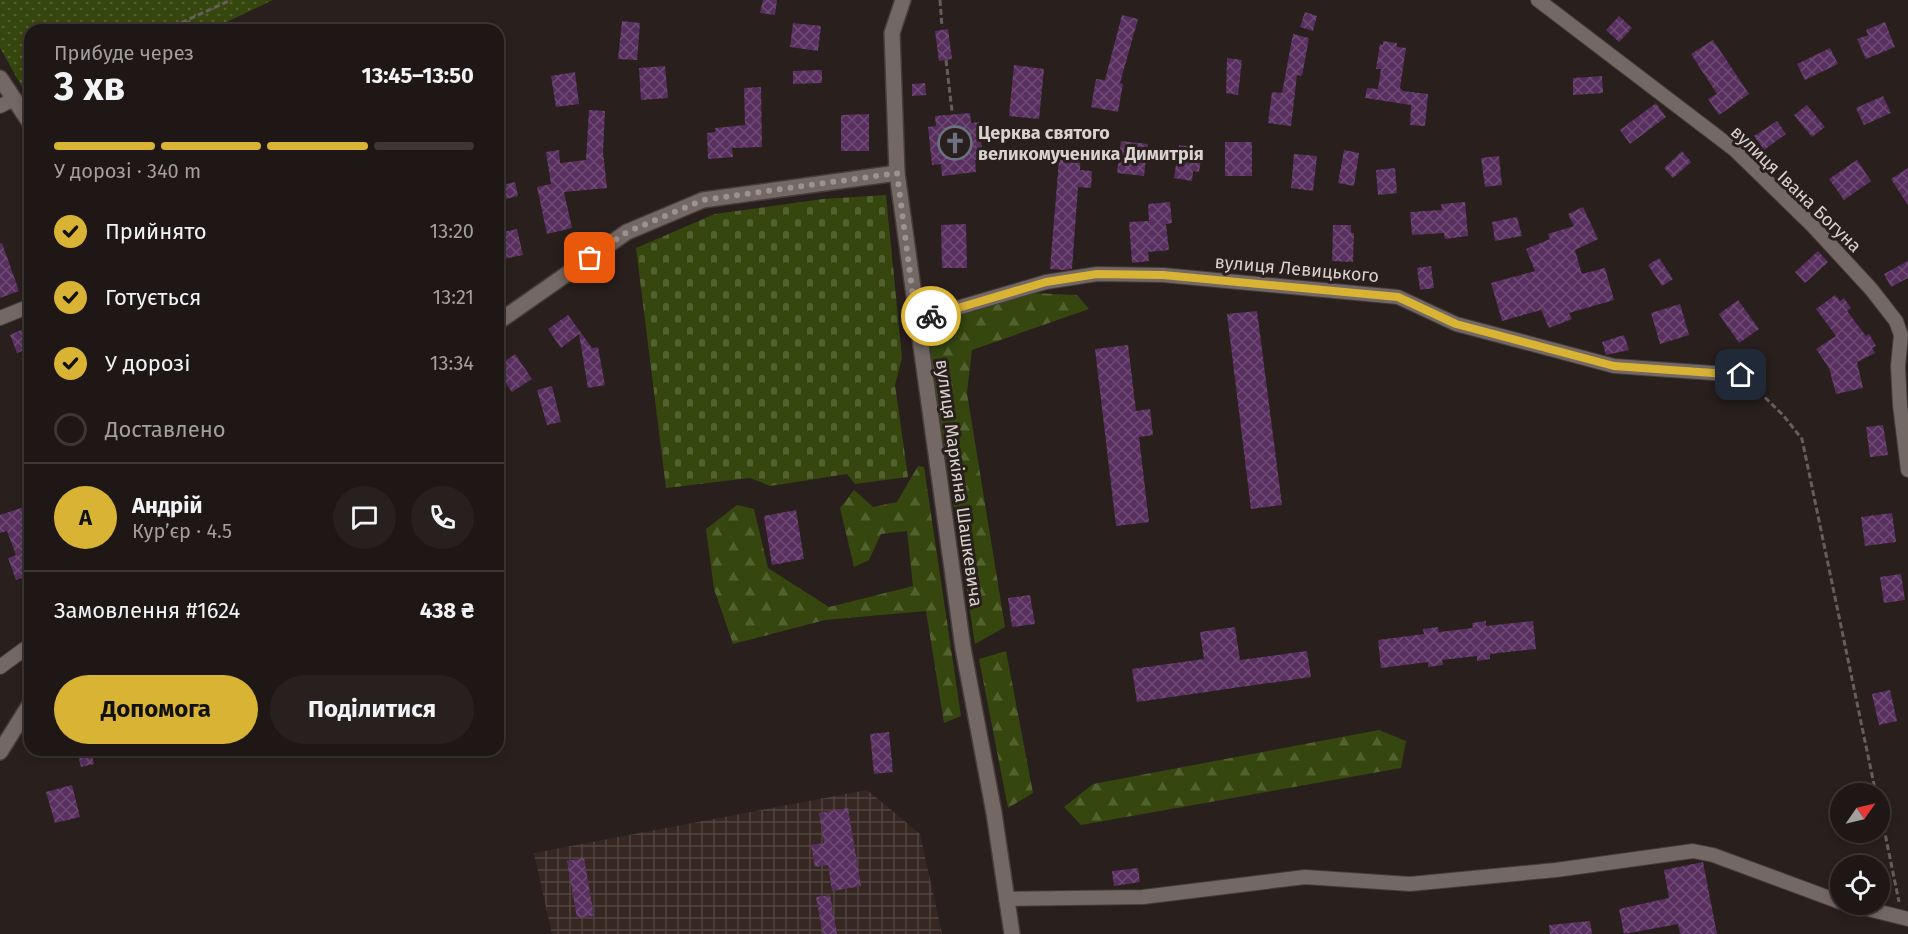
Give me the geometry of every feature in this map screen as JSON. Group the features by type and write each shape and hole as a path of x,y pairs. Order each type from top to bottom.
{"street":[{"name":"вулиця Маркіяна Шашкевича","path":"903,0 892,33 897,173 963,648 994,813 1012,934"},
{"name":"вулиця Івана Богуна","path":"1540,0 1735,150 1813,226 1871,289 1905,336 1898,366 1908,470"},
{"path":"0,78 7,102 24,118"},
{"path":"504,318 627,232 703,200 897,173"},
{"name":"вулиця Левицького","path":"916,320 1046,282 1097,274 1163,275 1388,295 1398,297 1456,324 1614,366 1741,375"},
{"path":"0,318 24,308"},
{"path":"0,667 24,649"},
{"path":"0,752 24,714"},
{"path":"1006,899 1143,897 1305,877 1410,884 1556,870 1693,852 1713,855 1830,898"},
{"path":"1890,915 1905,919"}],"path":[{"path":"178,24 231,0"},
{"path":"940,0 942,27"},
{"path":"946,60 952,111"},
{"path":"1741,375 1784,415 1802,439 1874,783"},
{"path":"1888,843 1905,919"}],"shaded area":[{"path":"867,790 920,834 942,934 552,934 534,853"}],"green space":[{"path":"0,0 273,0 223,24 24,24 24,90 0,48"},
{"path":"886,195 902,358 895,385 908,477 855,484 847,474 770,486 750,478 666,488 636,248 715,214 823,199"},
{"path":"1032,293 1077,295 1089,309 972,350 967,393 1005,627 975,644 929,347 961,314"},
{"path":"918,466 924,467 961,716 944,723 926,611 825,620 733,644 714,589 706,529 737,505 754,509 768,568 829,607 913,586 907,531 881,534 869,560 854,567 840,508 854,490 873,507 897,502"},
{"path":"1006,651 1033,793 1008,808 979,659"},
{"path":"1379,730 1406,741 1401,768 1081,825 1064,807 1093,784"}],"building":[{"path":"763,0 777,0 775,15 760,13"},
{"path":"1305,12 1317,16 1313,31 1300,27"},
{"path":"1122,15 1138,19 1120,83 1123,84 1118,112 1091,107 1096,79 1105,80"},
{"path":"1619,16 1632,28 1619,42 1606,30"},
{"path":"622,21 640,23 637,60 618,59"},
{"path":"1885,22 1895,47 1866,59 1857,39 1868,35 1866,30"},
{"path":"793,23 821,26 818,51 790,47"},
{"path":"948,29 952,59 939,61 935,31"},
{"path":"1293,34 1309,38 1302,76 1297,75 1291,126 1268,123 1272,92 1282,93"},
{"path":"1713,40 1749,94 1719,115 1708,99 1717,94 1691,54"},
{"path":"1383,41 1397,43 1397,47 1406,48 1400,88 1403,91 1428,94 1425,126 1410,125 1411,105 1365,98 1367,88 1378,89 1381,69 1376,69 1380,44 1383,45"},
{"path":"1830,48 1838,64 1805,80 1797,64"},
{"path":"1227,58 1242,60 1238,95 1226,93"},
{"path":"1014,65 1044,69 1039,119 1009,116"},
{"path":"665,66 668,98 641,100 639,68"},
{"path":"822,70 822,83 793,84 793,71"},
{"path":"575,72 579,104 556,107 551,76"},
{"path":"1602,76 1603,93 1573,95 1573,78"},
{"path":"925,83 926,95 912,96 912,84"},
{"path":"761,87 762,147 732,148 733,157 708,159 707,133 715,132 715,128 745,125 744,88"},
{"path":"1883,96 1891,113 1864,125 1856,108"},
{"path":"1656,103 1666,117 1630,144 1620,130"},
{"path":"1807,105 1825,127 1812,137 1794,115"},
{"path":"589,110 605,111 603,152 607,188 564,192 572,228 547,234 537,187 551,184 546,152 559,150 560,163 586,160"},
{"name":"Церква святого великомученика Димитрія","path":"970,113 971,123 979,122 983,159 975,160 976,172 942,176 941,164 932,165 928,127 936,126 935,116"},
{"path":"869,114 869,151 841,151 841,115"},
{"path":"1777,121 1786,134 1764,150 1754,136"},
{"path":"1121,141 1148,144 1144,176 1117,173"},
{"path":"1225,142 1252,142 1252,176 1225,176"},
{"path":"1179,145 1203,148 1199,172 1193,171 1192,181 1174,178"},
{"path":"1060,148 1081,150 1080,170 1092,171 1091,188 1078,187 1072,269 1064,270 1050,269"},
{"path":"1344,150 1359,153 1354,186 1338,183"},
{"path":"1682,151 1691,162 1673,178 1664,168"},
{"path":"1294,154 1317,156 1313,191 1291,188"},
{"path":"1499,156 1502,185 1485,187 1481,158"},
{"path":"1857,160 1871,181 1844,200 1829,179"},
{"path":"1395,168 1397,193 1378,195 1376,170"},
{"path":"1908,168 1908,205 1891,179"},
{"path":"515,182 518,196 504,200 504,185"},
{"path":"1170,202 1172,223 1166,224 1169,250 1148,252 1149,261 1132,263 1129,222 1149,221 1148,204"},
{"path":"1465,202 1468,236 1445,239 1444,233 1412,235 1410,212 1442,210 1441,204"},
{"path":"1583,207 1598,239 1575,250 1582,274 1605,268 1614,300 1569,313 1572,319 1549,328 1541,310 1502,321 1491,283 1535,271 1526,249 1550,239 1548,234 1574,226 1568,214"},
{"path":"1517,217 1522,236 1495,241 1492,222"},
{"path":"966,224 967,268 942,268 941,225"},
{"path":"1333,225 1351,225 1351,233 1354,233 1353,262 1332,261"},
{"path":"517,229 523,255 504,259 504,232"},
{"path":"2,243 19,291 0,298 0,244"},
{"path":"1818,251 1828,262 1805,283 1795,272"},
{"path":"1659,258 1673,279 1662,286 1648,265"},
{"path":"1908,261 1908,278 1891,287 1884,274"},
{"path":"1431,266 1434,288 1420,290 1417,268"},
{"path":"1835,295 1840,301 1844,298 1851,308 1847,311 1866,336 1869,334 1876,346 1872,348 1875,353 1857,362 1863,388 1836,394 1829,368 1816,349 1836,336 1816,309"},
{"path":"1738,300 1759,329 1739,343 1719,314"},
{"path":"1680,304 1689,335 1660,344 1651,313"},
{"path":"1257,311 1282,505 1251,509 1227,314"},
{"path":"568,315 592,348 598,347 605,385 588,388 579,334 561,348 548,329"},
{"path":"24,329 24,350 17,353 10,335"},
{"path":"1624,335 1629,350 1606,355 1602,342"},
{"path":"1128,345 1136,411 1150,409 1153,435 1139,437 1149,522 1116,526 1095,349"},
{"path":"515,354 532,379 512,392 504,381 504,362"},
{"path":"552,386 561,422 547,425 537,390"},
{"path":"1883,425 1888,455 1870,457 1866,427"},
{"path":"24,507 24,577 16,580 8,558 16,555 7,531 0,533 0,515"},
{"path":"796,510 804,559 772,565 764,516"},
{"path":"1892,513 1896,542 1865,546 1861,517"},
{"path":"1901,574 1905,600 1884,603 1880,577"},
{"path":"1030,595 1035,624 1012,627 1008,598"},
{"path":"1486,621 1486,626 1533,621 1536,649 1490,654 1490,659 1477,661 1477,656 1442,660 1443,665 1428,667 1428,662 1381,668 1378,640 1424,634 1423,629 1438,627 1439,632 1473,628 1472,623"},
{"path":"1235,627 1240,660 1307,651 1311,677 1137,702 1132,669 1204,659 1200,632"},
{"path":"1890,690 1897,721 1879,725 1872,694"},
{"path":"889,732 893,772 874,774 870,734"},
{"path":"78,756 92,756 94,764 81,767"},
{"path":"72,785 80,817 55,823 46,792"},
{"path":"848,808 861,886 832,891 828,865 815,867 811,845 824,843 819,813"},
{"path":"584,858 594,916 577,918 567,861"},
{"path":"1703,862 1717,934 1680,934 1678,924 1624,934 1619,909 1669,898 1664,870"},
{"path":"1138,868 1140,882 1114,886 1112,871"},
{"path":"830,895 837,934 823,934 816,897"},
{"path":"1590,921 1592,934 1550,934 1549,925"}],"way so far":[{"path":"590,258 627,232 703,200 897,173 916,320 931,316"}],"place":[{"name":"Церква святого великомученика Димитрія","path":"955,143"}],"route":[{"path":"931,316 1046,282 1097,274 1163,275 1377,293 1398,297 1456,324 1614,366 1741,375"}]}
